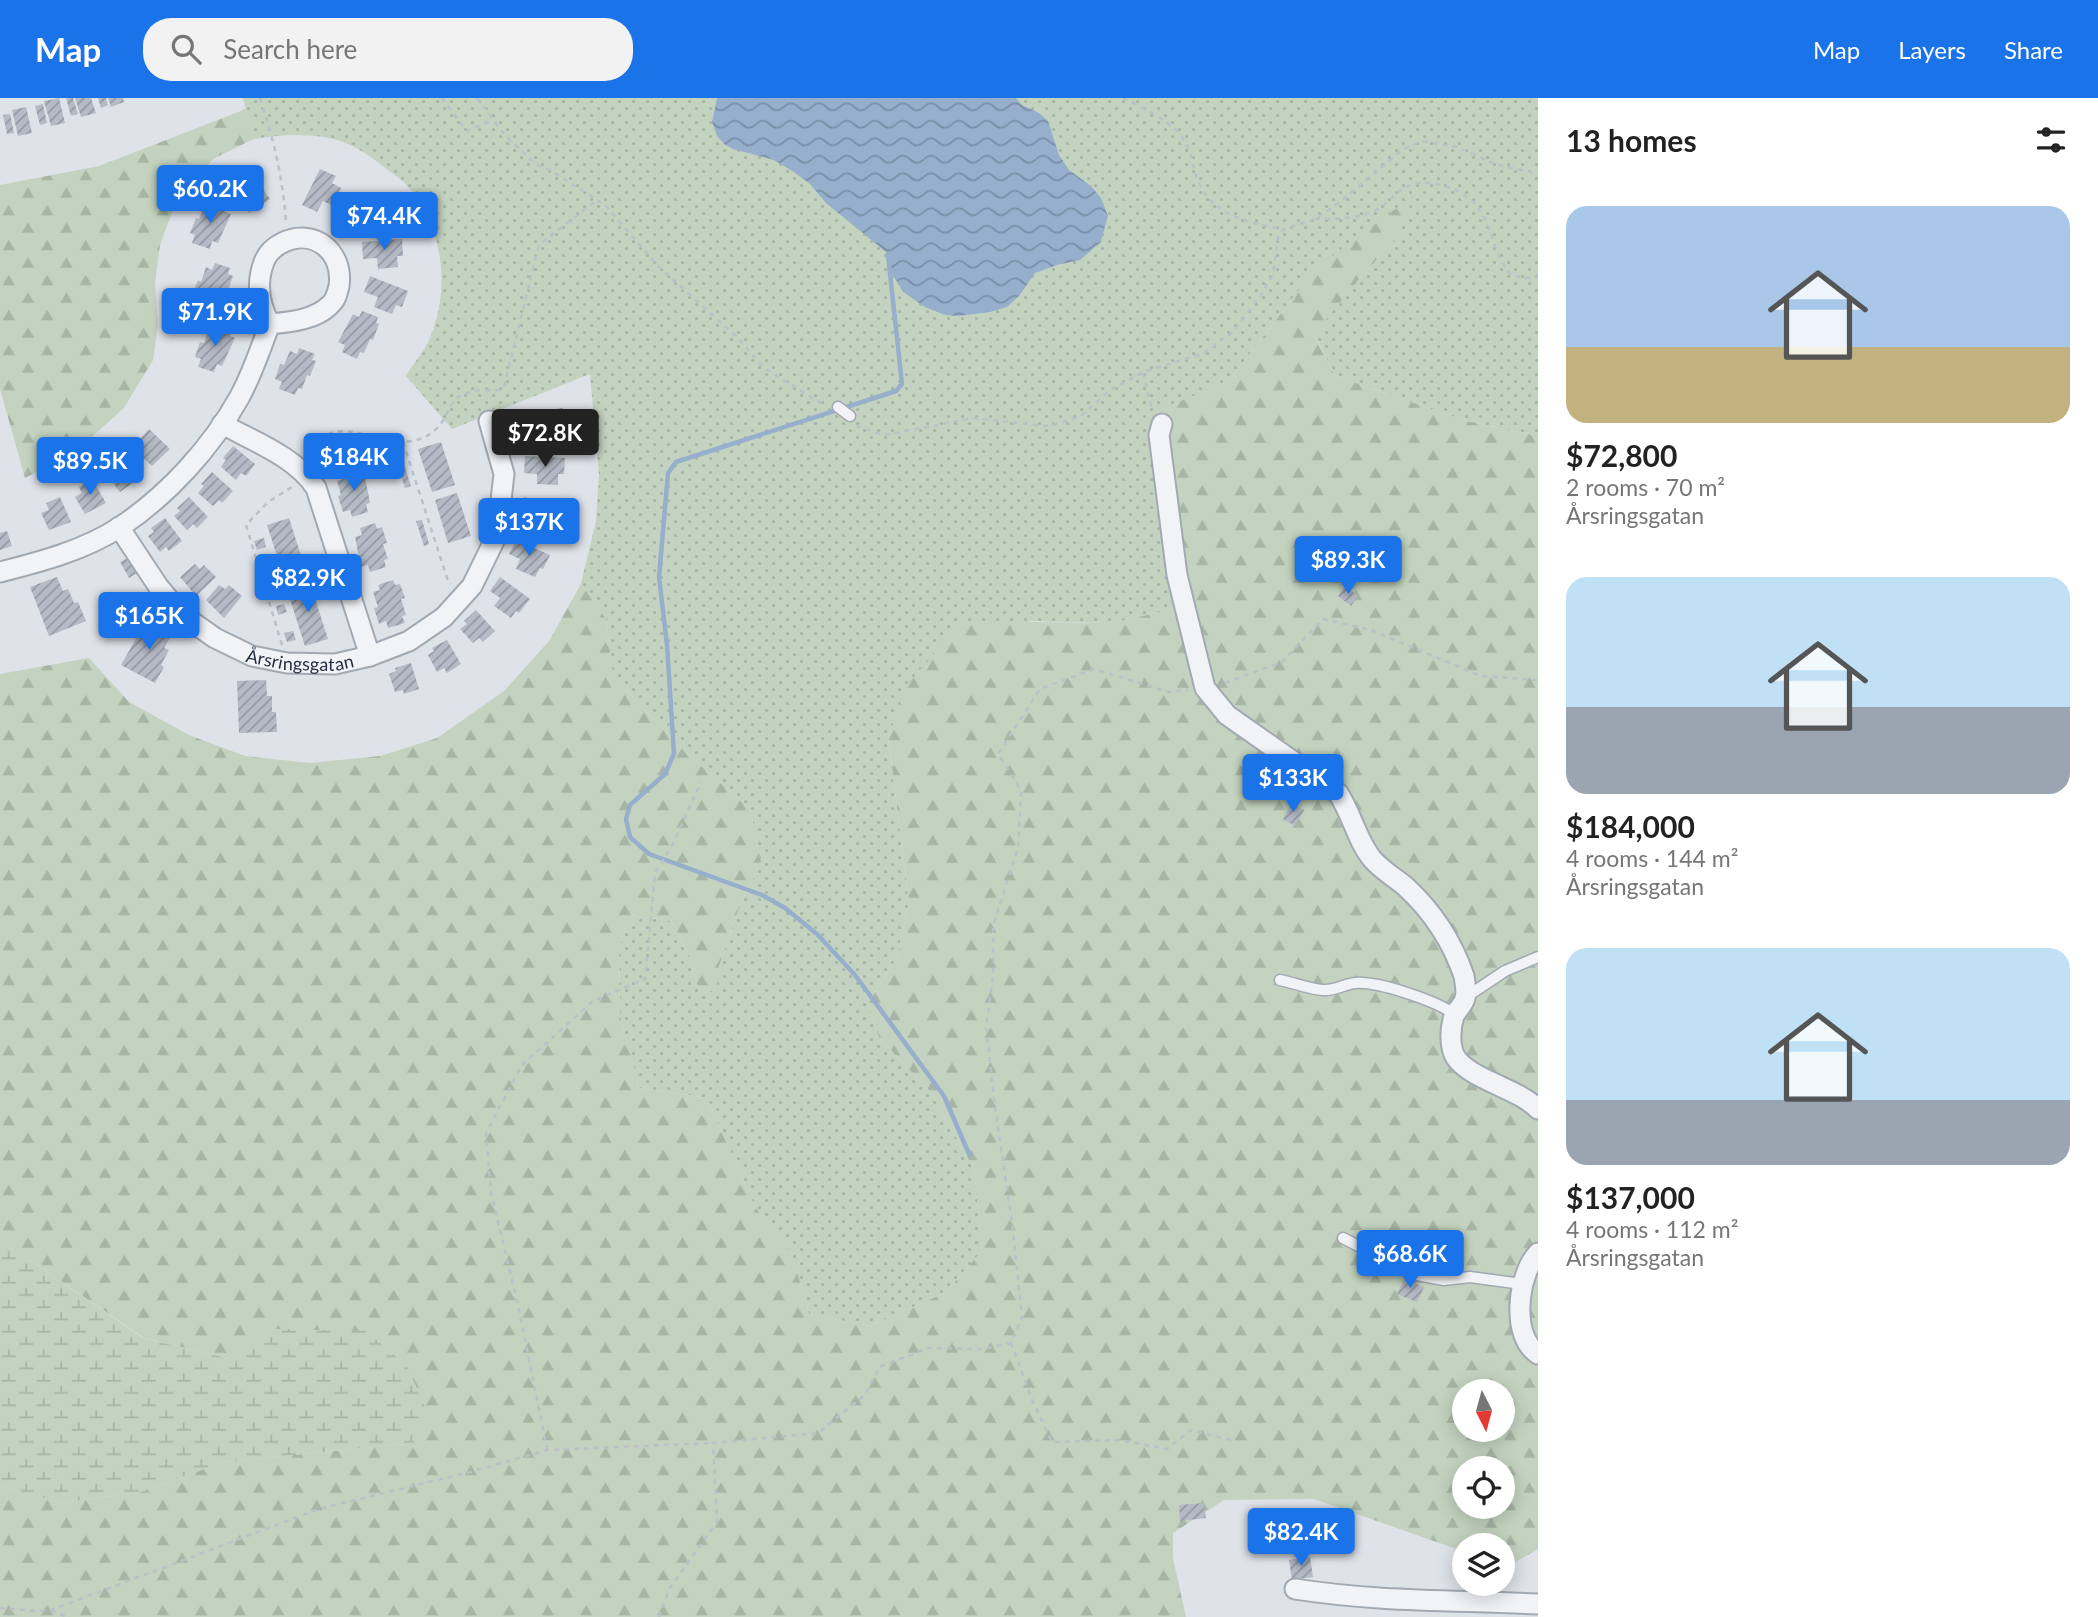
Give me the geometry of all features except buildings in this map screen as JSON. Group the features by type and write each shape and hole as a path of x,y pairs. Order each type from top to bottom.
{"street":[{"path":"305,238 322,243 340,267 337,297 330,306 312,316 270,324 261,308 260,272 265,257 276,246 287,241 305,238"},
{"path":"0,572 76,549 120,527 173,484 222,424 239,398 270,324"},
{"name":"Årsringsgatan","path":"120,527 158,586 181,614 215,638 252,656 287,663 335,664 370,656 409,641 444,617 472,586 496,536 504,474 489,421"},
{"name":"Årsringsgatan","path":"222,424 274,453 308,477 316,488 370,656"},
{"path":"1162,424 1159,435 1177,575 1205,688 1227,715 1338,793 1374,861 1423,904 1444,930 1465,980 1465,998 1455,1015 1451,1032 1456,1058 1465,1068 1518,1094 1538,1109"},
{"path":"1538,1253 1526,1268 1522,1284 1522,1322 1532,1350 1538,1354"},
{"path":"1295,1589 1409,1602 1538,1604"}],"lane":[{"path":"838,408 849,419"},
{"path":"1465,998 1505,971 1538,957"},
{"path":"1280,980 1321,990 1335,990 1354,983 1370,984 1443,1005 1455,1015"},
{"path":"1343,1238 1412,1274 1444,1280 1470,1277 1522,1284"}],"path":[{"path":"260,98 272,133 284,189 287,241"},
{"path":"442,98 467,131 493,120"},
{"path":"477,98 493,120 537,165 550,170 597,200 618,218 658,266 738,338 764,368 825,405"},
{"path":"1124,98 1172,126 1183,138 1201,187 1210,202 1233,215 1269,227 1285,229 1315,219 1340,202 1402,150 1421,141 1457,147 1495,164 1538,174"},
{"path":"1315,219 1349,218 1373,212 1405,187 1415,184 1452,188 1474,203 1485,218 1501,260 1511,275 1538,277"},
{"path":"287,663 246,525 268,502 308,477 316,444 328,434 337,430 352,430 402,442 418,438 437,430 456,398 479,390 498,391 504,387 538,248 597,200"},
{"path":"849,419 880,434 973,418 1045,426 1081,416 1109,391 1143,372 1204,353 1233,332 1273,274 1278,237 1285,229"},
{"path":"1143,372 1151,409 1162,424"},
{"path":"402,442 448,581 464,595"},
{"path":"1235,1441 1191,1430 1167,1450 1119,1440 1052,1442 1033,1402 1011,1343 1022,1317 986,1027 993,978 993,926 1018,848 1021,790 998,754 1040,689 1094,669 1169,692 1205,688 1282,662 1323,619 1371,630 1481,677 1538,680"},
{"path":"547,1450 520,1314 491,1192 486,1133 522,1065 593,1001 645,979 655,873 669,851 701,782"},
{"path":"0,1608 51,1610 319,1509 547,1450 712,1443 818,1433 866,1394 879,1367 929,1348 982,1349 1011,1343"},
{"path":"659,1617 669,1589 717,1522 712,1443"},
{"path":"51,1610 67,1617"}],"green space":[{"path":"243,98 1538,98 1538,436 1466,421 1335,376 1314,334 1364,273 1399,237 1343,249 1316,268 1229,381 1152,414 1174,609 1113,623 1030,621 888,736 909,902 897,958 868,1003 879,1038 930,1091 974,1169 982,1251 945,1293 870,1326 809,1314 792,1254 755,1207 707,1098 639,1088 620,1015 619,945 631,915 671,921 689,956 700,994 716,989 719,966 740,905 761,862 750,809 686,753 613,676 606,619 581,584 596,521 599,475 590,374 452,429 406,376 429,340 436,321 442,281 437,241 421,205 401,180 365,153 344,142 300,135 254,139"},
{"path":"246,109 254,139 213,159 178,196 160,245 155,283 158,326 153,360 124,408 74,453 25,478 0,389 0,185 99,166"},
{"path":"1413,196 1399,237 1364,273 1314,335 1335,376 1466,421 1538,436 1538,1549 1515,1562 1515,1533 1452,1533 1452,1547 1314,1499 1224,1500 1173,1533 1173,1558 1186,1617 0,1617 0,1485 60,1503 141,1492 223,1462 414,1443 274,1329 227,1358 144,1338 0,1242 0,674 89,658 129,702 189,735 245,756 310,763 380,756 437,738 504,691 549,641 581,584 606,619 613,676 686,753 750,809 761,862 740,905 719,966 717,989 700,994 689,956 671,921 631,915 619,945 620,1015 639,1088 707,1098 755,1207 792,1254 809,1314 870,1326 945,1293 982,1251 974,1169 930,1091 879,1038 868,1003 897,958 909,902 888,736 911,680 963,621 1113,623 1173,609 1151,413 1229,381 1316,268"},
{"path":"338,432 368,438 357,452 345,460 331,464 313,464 320,444"},
{"path":"0,1242 143,1338 227,1358 274,1329 366,1331 407,1366 427,1411 414,1443 223,1462 141,1492 60,1503 0,1485"}],"water":[{"path":"717,98 1016,98 1022,105 1048,121 1059,155 1069,170 1091,186 1101,198 1108,216 1101,242 1080,260 1035,273 1019,296 1007,307 990,312 945,315 925,307 903,292 893,275 886,252 826,203 810,184 774,160 724,144 717,136 712,122"}],"waterway":[{"path":"888,255 902,384 896,391 676,462 668,473 659,577 667,645 674,754 665,774 630,805 626,819 630,837 649,854 762,895 785,908 817,934 855,975 944,1096 969,1154"}]}
